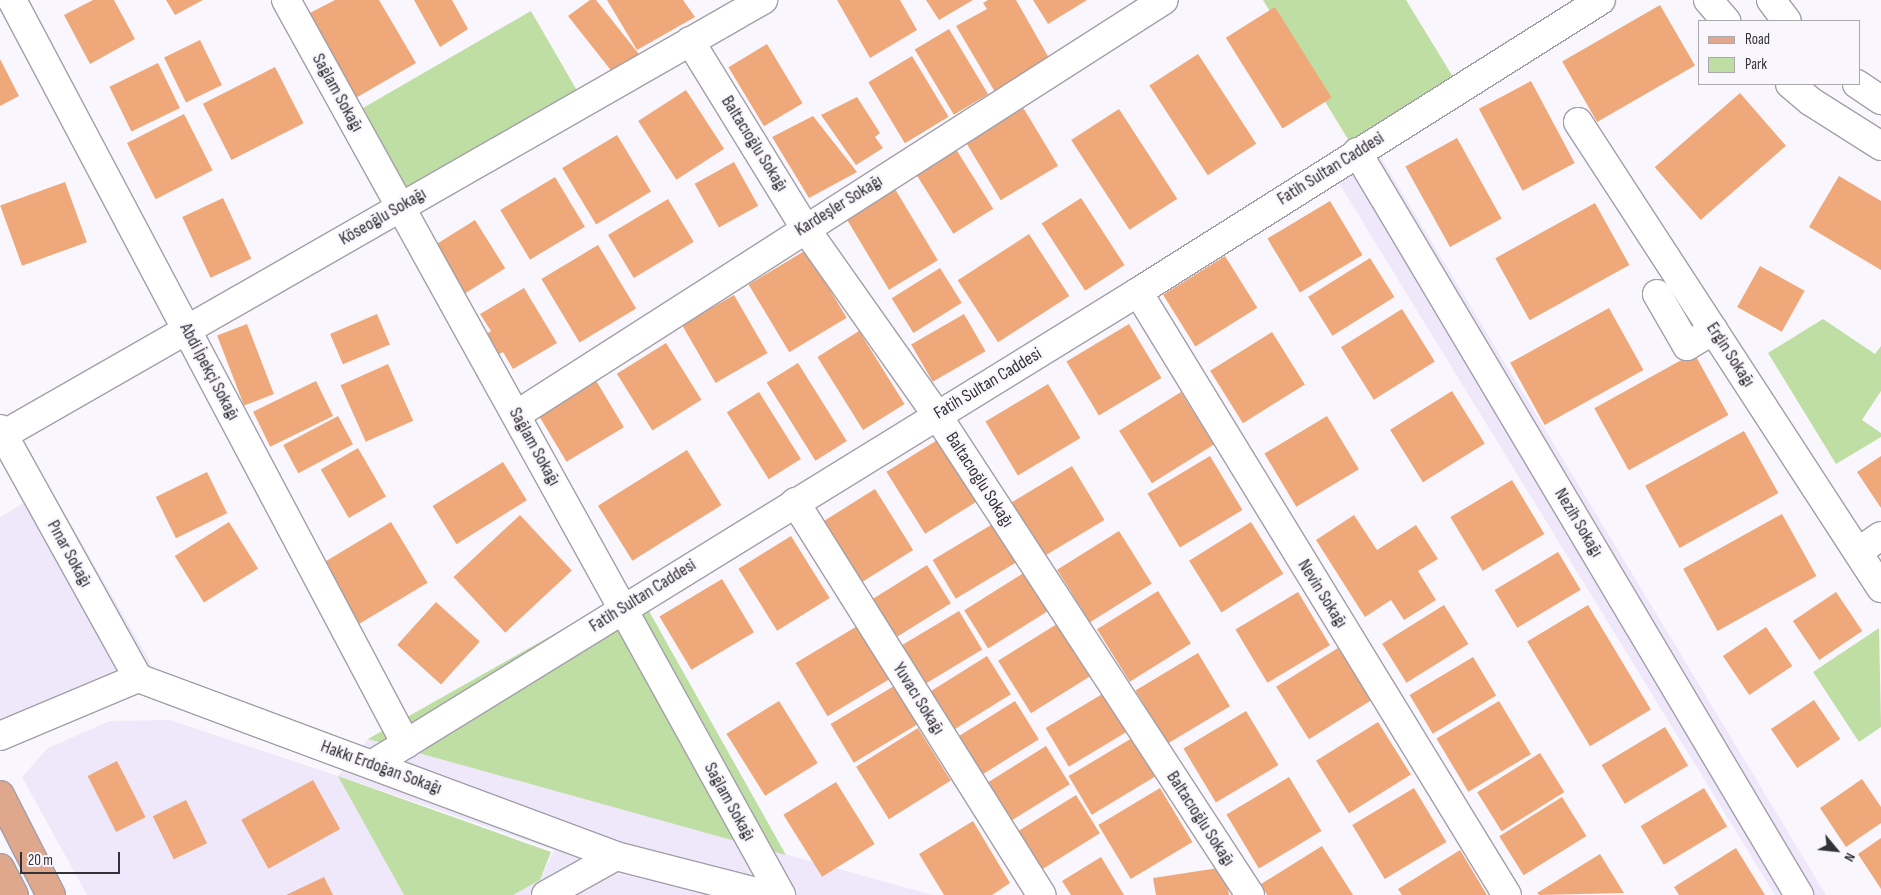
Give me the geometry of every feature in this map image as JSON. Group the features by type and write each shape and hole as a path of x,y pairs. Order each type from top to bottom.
{"main road":[{"path":"0,795 51,895"},
{"path":"0,868 14,895"}],"street":[{"name":"Abdi İpekçi Sokağı","path":"12,0 406,744"},
{"name":"Köseoğlu Sokağı","path":"1,432 186,330 690,42 725,9 763,0"},
{"name":"Kardeşler Sokağı","path":"516,415 1164,0"},
{"name":"Fatih Sultan Caddesi","path":"374,764 795,502 1138,292 1357,152 1601,0"},
{"path":"1708,0 1725,20"},
{"path":"1771,0 1786,20"},
{"name":"Sağlam Sokağı","path":"292,2 401,207 781,895"},
{"name":"Baltacıoğlu Sokağı","path":"690,42 806,228 937,415 1250,895"},
{"path":"1791,85 1810,101 1881,146"},
{"path":"1858,85 1881,100"},
{"name":"Ergin Sokağı","path":"1578,122 1881,588"},
{"name":"Nezih Sokağı","path":"1357,152 1799,895"},
{"name":"Nevin Sokağı","path":"1138,292 1507,895"},
{"path":"1657,294 1687,346 1714,330"},
{"name":"Pınar Sokağı","path":"1,432 138,678"},
{"name":"Yuvacı Sokağı","path":"795,502 1042,895"},
{"path":"1858,552 1881,536"},
{"path":"0,736 138,678"},
{"name":"Hakkı Erdoğan Sokağı","path":"138,678 374,764 616,856 768,895"},
{"path":"546,895 616,856"}],"shaded area":[{"path":"1380,156 1826,895 1775,895 1337,180"},
{"path":"50,488 152,665 0,744 0,517"},
{"path":"170,720 338,776 368,739 933,895 513,895 540,880 554,850 339,776 404,895 87,895 22,777 48,748 110,721"}],"green space":[{"path":"1263,0 1406,0 1461,90 1357,154"},
{"path":"531,11 583,101 400,207 348,116"},
{"path":"1823,319 1875,354 1881,346 1881,391 1862,420 1881,433 1881,437 1836,464 1768,353"},
{"path":"636,588 786,855 368,739"},
{"path":"1879,628 1881,727 1859,742 1813,672"},
{"path":"338,776 551,852 540,880 513,895 404,895"}],"building":[{"path":"93,0 114,0 135,39 90,64 64,15"},
{"path":"166,0 203,0 175,15"},
{"path":"335,0 379,0 416,63 354,99 306,15"},
{"path":"414,0 452,0 468,29 440,47"},
{"path":"590,0 596,0 642,58 617,78 568,16"},
{"path":"607,0 683,0 695,17 637,50"},
{"path":"837,0 900,0 917,30 870,58"},
{"path":"926,0 973,0 939,20"},
{"path":"988,0 1016,0 1049,58 995,92 956,26 987,9 983,3"},
{"path":"1033,0 1087,0 1048,24"},
{"path":"1660,5 1695,66 1597,122 1562,62"},
{"path":"1275,7 1332,98 1283,128 1226,38"},
{"path":"949,29 988,94 954,115 915,50"},
{"path":"200,40 222,85 186,102 164,58"},
{"path":"767,44 803,103 764,126 728,67"},
{"path":"1198,54 1256,144 1208,175 1149,86"},
{"path":"912,56 949,117 905,143 868,82"},
{"path":"0,59 19,96 0,106"},
{"path":"158,63 180,108 131,132 109,87"},
{"path":"275,67 304,123 231,160 203,104"},
{"path":"1531,81 1575,163 1523,191 1479,109"},
{"path":"686,90 724,149 676,180 638,121"},
{"path":"1740,93 1786,146 1701,220 1655,167"},
{"path":"857,97 880,133 875,137 883,148 856,165 821,115"},
{"path":"1021,104 1058,166 1001,200 964,139"},
{"path":"1119,109 1177,199 1129,230 1071,140"},
{"path":"184,114 213,170 156,199 127,143"},
{"path":"813,116 857,172 809,198 772,137"},
{"path":"617,135 651,192 596,225 562,168"},
{"path":"1457,138 1502,218 1450,247 1405,167"},
{"path":"954,146 993,209 953,234 914,171"},
{"path":"734,162 758,206 719,228 695,184"},
{"path":"1839,176 1881,201 1881,270 1809,227"},
{"path":"555,177 585,227 530,260 500,210"},
{"path":"65,182 87,242 22,266 0,206"},
{"path":"892,184 938,260 889,290 843,213"},
{"path":"223,198 251,259 211,278 182,217"},
{"path":"1081,198 1125,265 1085,291 1042,224"},
{"path":"668,199 694,242 634,278 608,235"},
{"path":"1330,201 1362,255 1300,293 1267,239"},
{"path":"1595,203 1629,265 1530,320 1495,258"},
{"path":"475,220 505,268 458,298 428,250"},
{"path":"1029,234 1069,296 998,342 958,280"},
{"path":"598,245 636,308 580,342 541,279"},
{"path":"806,250 847,318 789,352 749,285"},
{"path":"1225,256 1257,308 1195,346 1163,295"},
{"path":"1370,258 1394,297 1332,336 1308,297"},
{"path":"1760,266 1805,291 1782,332 1737,307"},
{"path":"940,268 962,303 913,333 892,298"},
{"path":"524,288 557,343 513,369 503,352 488,360 476,340 491,331 480,314"},
{"path":"734,295 768,353 716,383 682,325"},
{"path":"1609,308 1643,370 1545,425 1510,363"},
{"path":"1402,309 1435,362 1374,400 1341,347"},
{"path":"377,314 390,344 343,364 330,334"},
{"path":"964,314 986,351 933,382 911,344"},
{"path":"247,324 274,394 244,405 217,335"},
{"path":"1129,324 1161,378 1099,416 1066,362"},
{"path":"859,331 905,404 863,430 817,357"},
{"path":"1272,332 1305,385 1243,423 1210,371"},
{"path":"666,343 702,400 652,431 617,374"},
{"path":"1694,353 1728,415 1629,470 1594,408"},
{"path":"798,363 847,441 815,461 767,383"},
{"path":"388,364 413,421 366,442 340,385"},
{"path":"592,374 624,427 567,462 535,409"},
{"path":"316,381 333,416 270,447 253,412"},
{"path":"1048,384 1080,438 1018,476 985,422"},
{"path":"1452,391 1485,444 1423,482 1390,430"},
{"path":"759,392 801,459 769,479 727,412"},
{"path":"1181,392 1214,445 1152,483 1119,431"},
{"path":"338,416 353,444 298,473 283,445"},
{"path":"1327,416 1359,469 1296,507 1264,454"},
{"path":"1744,431 1778,493 1680,548 1645,486"},
{"path":"939,439 978,501 925,534 886,472"},
{"path":"358,448 386,496 349,518 321,470"},
{"path":"687,450 721,505 632,561 598,506"},
{"path":"1210,456 1242,510 1180,548 1147,494"},
{"path":"1881,456 1881,508 1857,472"},
{"path":"503,462 527,500 456,544 433,506"},
{"path":"1072,466 1104,520 1042,558 1009,504"},
{"path":"207,472 227,513 176,538 156,497"},
{"path":"1512,480 1544,534 1483,571 1450,517"},
{"path":"875,489 913,550 860,583 822,522"},
{"path":"1782,514 1816,576 1718,631 1683,569"},
{"path":"520,515 572,571 505,633 453,577"},
{"path":"1354,515 1377,550 1416,525 1438,559 1418,571 1436,600 1404,620 1391,600 1365,617 1316,540"},
{"path":"229,522 258,569 204,603 175,556"},
{"path":"391,522 428,583 359,624 322,563"},
{"path":"996,522 1019,561 956,599 933,560"},
{"path":"1251,522 1283,574 1221,612 1189,561"},
{"path":"1119,531 1152,584 1090,622 1057,570"},
{"path":"791,536 830,598 777,631 738,569"},
{"path":"1558,552 1581,590 1517,628 1495,590"},
{"path":"927,565 951,603 889,642 865,604"},
{"path":"1027,571 1051,609 988,648 964,610"},
{"path":"722,579 754,632 691,670 659,617"},
{"path":"1158,591 1191,644 1130,682 1097,629"},
{"path":"1298,592 1330,645 1267,683 1235,630"},
{"path":"1836,592 1862,631 1819,660 1793,621"},
{"path":"436,602 480,641 441,685 397,645"},
{"path":"1444,605 1468,644 1406,683 1382,644"},
{"path":"1588,605 1651,710 1590,746 1527,642"},
{"path":"959,611 982,650 919,688 896,649"},
{"path":"1060,622 1093,675 1031,713 998,661"},
{"path":"859,625 891,678 828,716 796,663"},
{"path":"1766,627 1792,666 1749,695 1723,656"},
{"path":"1338,648 1371,701 1309,739 1276,687"},
{"path":"1198,653 1230,706 1167,744 1135,691"},
{"path":"987,656 1011,694 949,733 925,695"},
{"path":"1473,657 1496,696 1433,734 1410,695"},
{"path":"894,686 917,725 854,763 831,724"},
{"path":"1109,690 1132,729 1069,767 1046,728"},
{"path":"1814,700 1840,739 1797,768 1771,729"},
{"path":"779,701 818,763 765,796 726,734"},
{"path":"1015,701 1039,739 976,778 952,740"},
{"path":"1499,701 1531,754 1468,792 1436,739"},
{"path":"1246,711 1278,765 1216,803 1183,749"},
{"path":"1378,722 1411,775 1349,813 1316,761"},
{"path":"1665,727 1688,766 1625,804 1602,765"},
{"path":"918,728 951,781 889,819 856,767"},
{"path":"1132,738 1155,777 1092,815 1069,776"},
{"path":"1046,746 1070,784 1008,823 984,785"},
{"path":"1540,753 1564,792 1502,831 1477,792"},
{"path":"117,761 146,817 116,832 88,776"},
{"path":"1289,777 1321,831 1259,869 1226,815"},
{"path":"1862,779 1881,807 1881,823 1846,847 1820,808"},
{"path":"313,780 340,829 268,869 241,820"},
{"path":"836,782 875,844 822,877 783,815"},
{"path":"1160,788 1192,842 1131,879 1098,825"},
{"path":"1414,788 1446,842 1385,879 1352,825"},
{"path":"1704,788 1727,827 1664,865 1641,826"},
{"path":"1076,795 1100,833 1037,872 1013,834"},
{"path":"1562,797 1586,836 1524,875 1499,836"},
{"path":"186,800 207,843 174,859 153,816"},
{"path":"973,821 1010,883 992,895 944,895 919,854"},
{"path":"1881,838 1881,889 1858,854"},
{"path":"1322,846 1353,895 1267,895 1261,884"},
{"path":"1736,848 1765,895 1679,895 1674,887"},
{"path":"1460,850 1487,895 1402,895 1398,889"},
{"path":"1600,854 1624,893 1539,895 1537,893"},
{"path":"1101,857 1124,895 1071,895 1062,881"},
{"path":"1225,867 1229,895 1156,895 1153,878"},
{"path":"324,877 333,895 286,895"}]}
